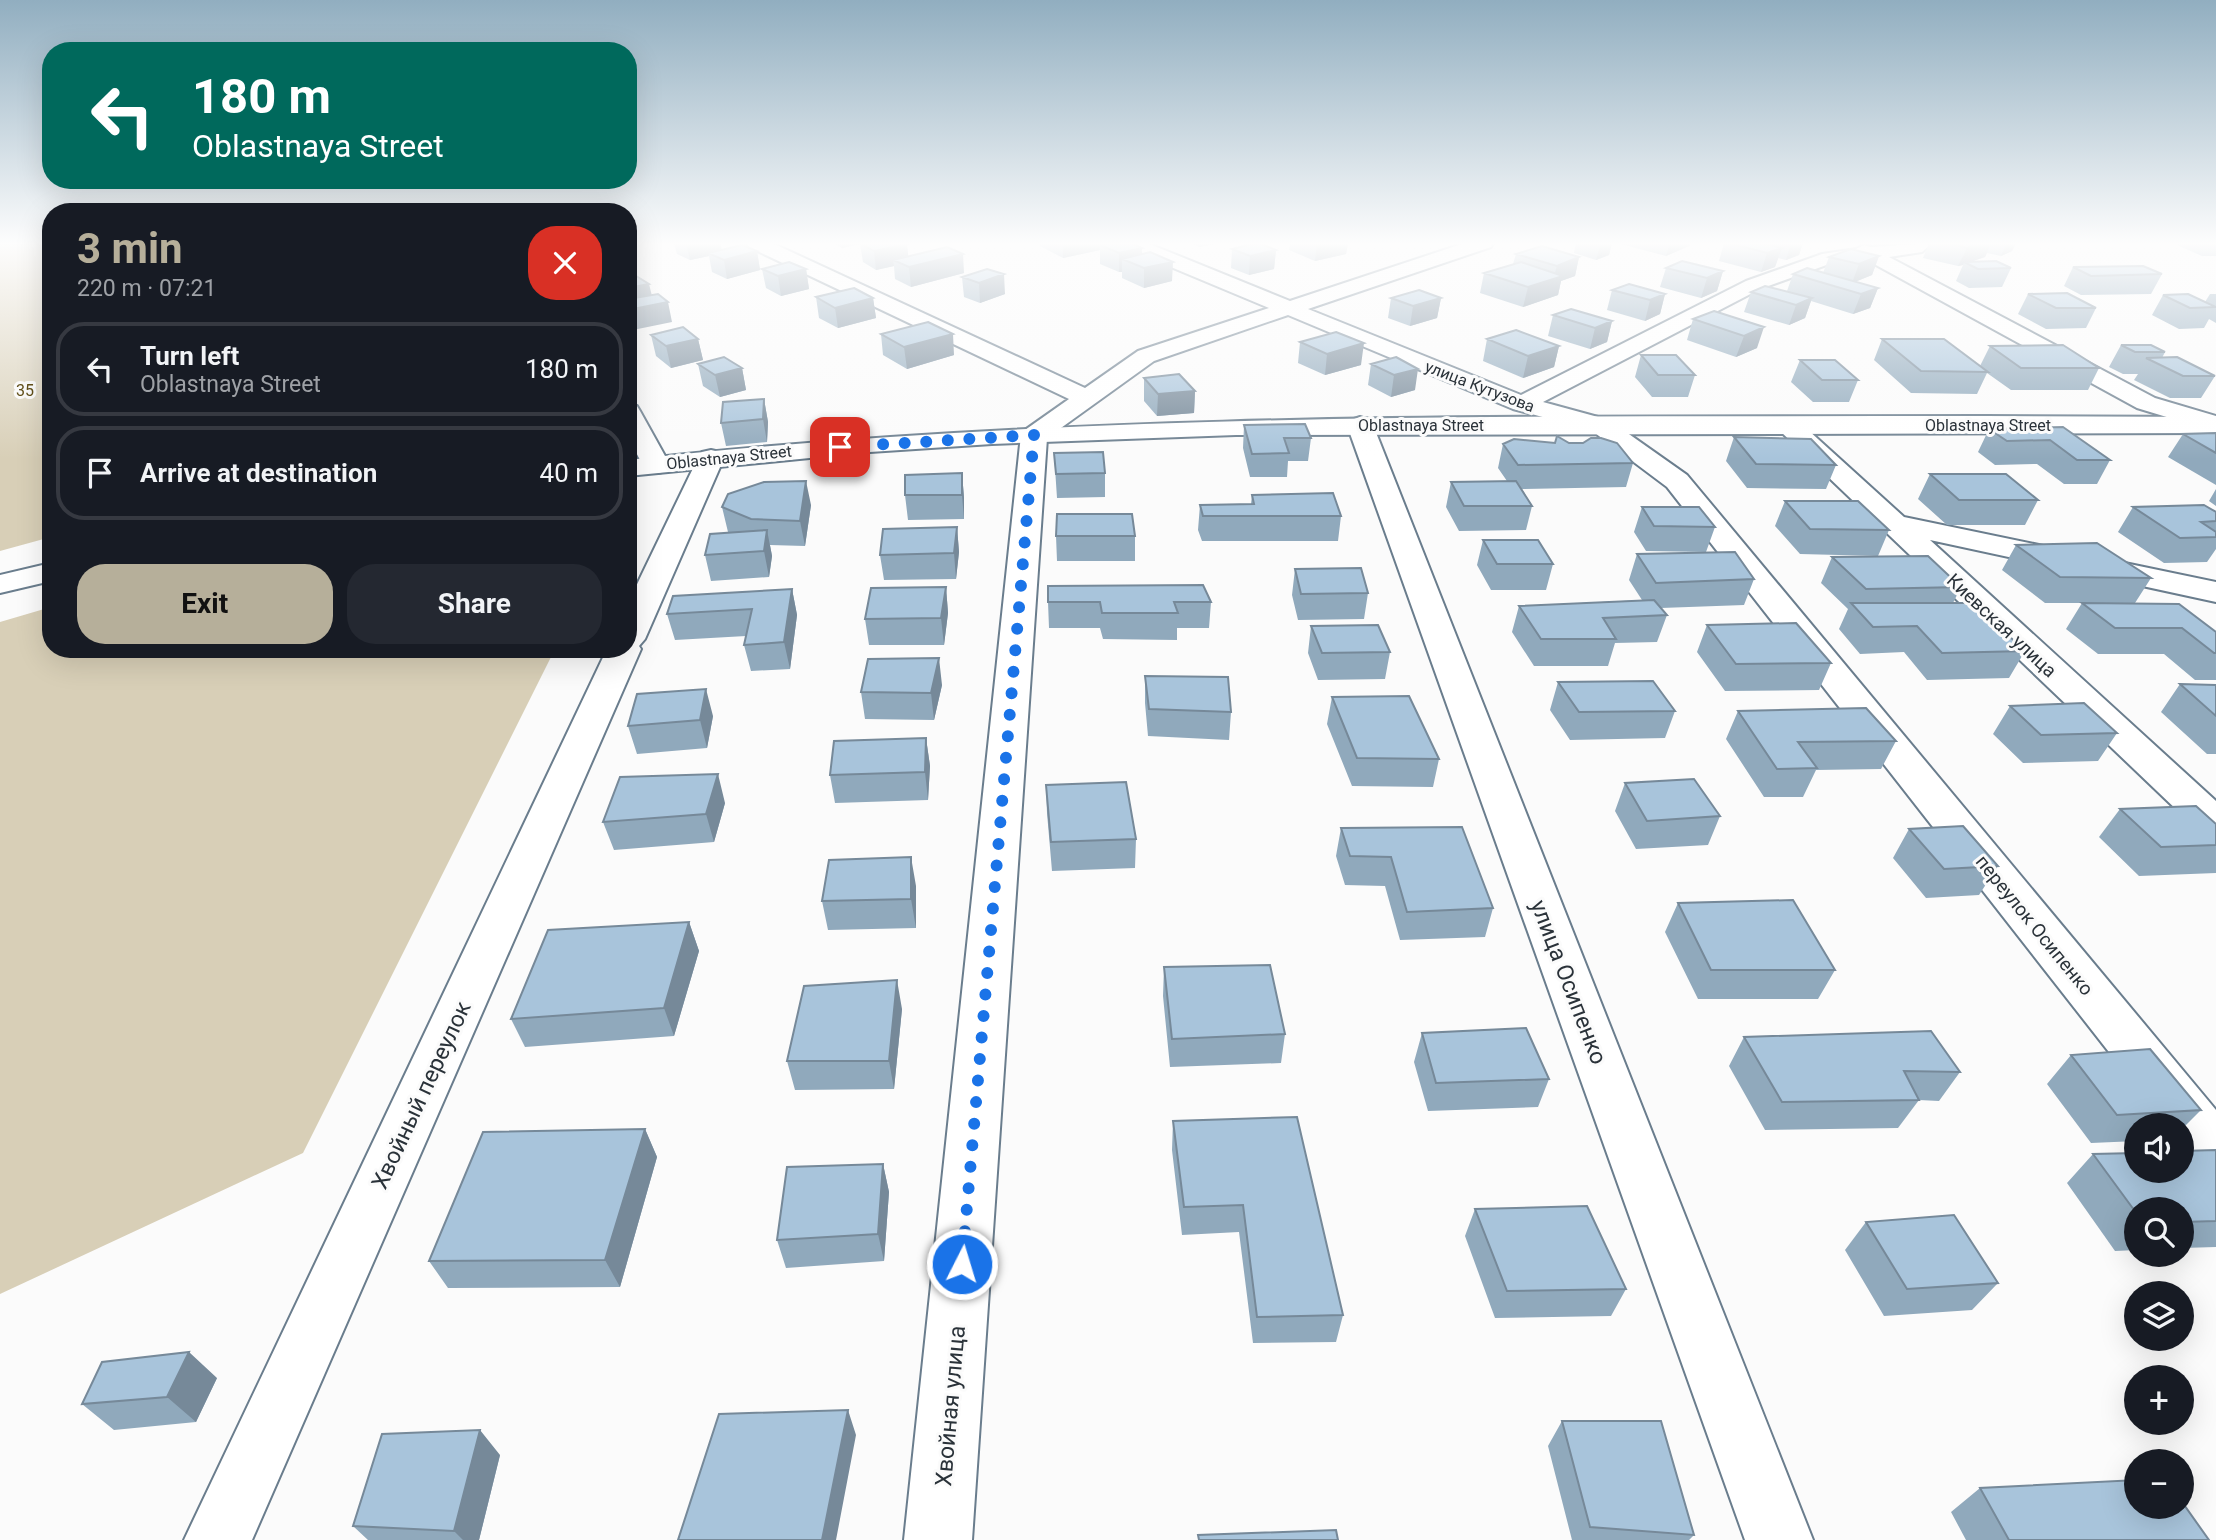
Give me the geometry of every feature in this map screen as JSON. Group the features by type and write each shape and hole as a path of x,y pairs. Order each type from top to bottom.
{"street":[{"path":"909,315 1086,398"},
{"path":"1034,435 1146,356 1265,315"},
{"name":"улица Кутузова","path":"1302,315 1522,404 1600,425"},
{"path":"1522,404 1693,315"},
{"path":"1983,315 2146,403 2216,424"},
{"name":"Oblastnaya Street","path":"637,467 711,458 1034,435 1360,425 2216,424"},
{"name":"улица Осипенко","path":"1360,425 1779,1540"},
{"name":"переулок Осипенко","path":"1600,425 1677,481 2216,1149"},
{"name":"Киевская улица","path":"1788,425 2216,824"},
{"path":"637,428 657,465"},
{"name":"Хвойная улица","path":"939,1540 1034,435"},
{"path":"637,619 711,458"},
{"path":"1894,524 2212,596"},
{"path":"0,584 42,574"},
{"name":"Хвойный переулок","path":"218,1540 620,658"}],"green space":[{"name":"35","path":"0,315 42,315 42,539 0,551"},
{"path":"42,610 42,658 550,658 303,1153 0,1294 0,622"}],"building":[{"path":"1553,315 1591,315 1612,321 1595,328"},
{"path":"1704,315 1726,315 1764,327 1744,336 1693,319"},
{"path":"928,322 953,334 904,347 881,334"},
{"path":"683,327 698,339 666,346 651,335"},
{"path":"1516,330 1559,346 1528,356 1487,339"},
{"path":"1336,332 1364,343 1327,354 1300,342"},
{"path":"1882,339 1944,339 1988,372 1921,371"},
{"path":"2063,345 2099,368 2021,368 1990,346"},
{"path":"2121,345 2151,345 2165,352 2135,352"},
{"path":"1641,355 1676,355 1695,375 1658,375"},
{"path":"724,357 742,368 715,375 698,364"},
{"path":"1396,357 1418,369 1394,375 1371,364"},
{"path":"2177,357 2215,376 2183,376 2146,358"},
{"path":"1800,360 1835,360 1858,380 1822,380"},
{"path":"1179,374 1195,391 1158,394 1144,378"},
{"path":"764,399 763,419 721,423 723,402"},
{"path":"1305,424 1311,438 1284,438 1289,453 1252,454 1244,425"},
{"path":"2063,427 2110,460 2077,460 2050,440 2007,441 1989,429"},
{"path":"2216,433 2216,453 2183,434"},
{"path":"1557,436 1569,443 1583,443 1591,438 1601,438 1617,443 1633,463 1518,465 1503,444 1514,439 1555,443"},
{"path":"1734,437 1811,439 1836,465 1756,464"},
{"path":"1103,452 1105,473 1056,474 1054,453"},
{"path":"962,473 962,495 905,495 905,475"},
{"path":"1930,474 2006,474 2038,500 1959,500"},
{"path":"806,481 800,521 751,519 722,507 728,494 764,482"},
{"path":"1516,481 1532,506 1464,506 1451,482"},
{"path":"1333,493 1341,516 1203,516 1200,505 1254,504 1252,495"},
{"path":"1785,501 1858,501 1889,530 1810,529"},
{"path":"2204,505 2216,512 2216,521 2201,522 2216,532 2216,537 2180,538 2133,507"},
{"path":"1642,507 1699,507 1715,527 1654,526"},
{"path":"1057,514 1132,514 1135,536 1056,536"},
{"path":"957,527 954,553 880,555 883,529"},
{"path":"767,530 764,551 705,555 710,534"},
{"path":"1483,540 1538,540 1553,564 1497,564"},
{"path":"2097,543 2151,578 2060,577 2016,545"},
{"path":"1735,552 1754,579 1656,583 1637,554"},
{"path":"1928,556 1961,587 1866,589 1832,557"},
{"path":"1361,568 1368,593 1301,594 1295,569"},
{"path":"1203,585 1211,602 1174,602 1178,613 1102,613 1100,602 1048,602 1048,586"},
{"path":"946,587 941,618 865,619 871,588"},
{"path":"792,589 784,642 744,645 752,609 667,614 673,596"},
{"path":"1654,600 1667,615 1603,618 1616,639 1541,639 1519,606"},
{"path":"1851,603 1974,603 2025,651 1942,653 1917,626 1873,627"},
{"path":"2082,603 2179,604 2216,632 2216,653 2182,628 2115,628"},
{"path":"1796,623 1831,663 1736,664 1707,625"},
{"path":"1378,625 1390,652 1322,653 1311,626"},
{"path":"939,658 931,693 861,692 868,659"},
{"path":"1145,676 1228,677 1231,712 1149,709"},
{"path":"1653,681 1675,711 1579,712 1558,682"},
{"path":"2180,684 2216,685 2216,716"},
{"path":"706,689 700,720 628,726 637,694"},
{"path":"1409,696 1439,759 1357,758 1332,697"},
{"path":"2084,703 2117,733 2041,735 2010,706"},
{"path":"1866,708 1896,741 1798,742 1817,768 1777,769 1738,711"},
{"path":"926,738 925,772 830,775 834,741"},
{"path":"718,774 706,814 603,822 620,777"},
{"path":"1694,779 1720,816 1647,821 1625,783"},
{"path":"1126,782 1136,839 1051,842 1046,785"},
{"path":"2196,806 2216,824 2216,845 2161,847 2120,809"},
{"path":"1963,826 1998,866 1944,869 1909,829"},
{"path":"1462,827 1493,908 1407,912 1391,857 1350,856 1341,828"},
{"path":"911,857 911,899 822,901 829,860"},
{"path":"1793,900 1835,970 1711,970 1678,903"},
{"path":"689,922 664,1008 511,1019 548,930"},
{"path":"1270,965 1285,1034 1172,1039 1164,967"},
{"path":"897,980 889,1061 787,1061 804,986"},
{"path":"1526,1028 1549,1079 1436,1083 1422,1033"},
{"path":"1931,1031 1960,1072 1904,1071 1919,1100 1782,1102 1744,1037"},
{"path":"2150,1049 2201,1110 2117,1115 2071,1055"},
{"path":"1297,1117 1343,1315 1257,1317 1243,1205 1184,1207 1173,1121"},
{"path":"645,1129 605,1260 429,1261 483,1132"},
{"path":"2216,1150 2216,1221 2194,1222 2194,1197 2125,1197 2093,1154 2124,1153 2124,1183 2194,1183 2194,1151"},
{"path":"883,1164 878,1234 777,1240 787,1167"},
{"path":"1587,1206 1626,1289 1507,1291 1475,1209"},
{"path":"1954,1215 1998,1283 1907,1289 1866,1222"},
{"path":"189,1352 167,1397 82,1404 102,1362"},
{"path":"848,1410 822,1540 678,1540 719,1414"},
{"path":"1562,1421 1661,1421 1694,1535 1590,1527"},
{"path":"480,1430 454,1531 353,1526 382,1434"},
{"path":"2124,1481 2124,1519 2194,1519 2209,1540 2009,1540 1980,1488"},
{"path":"1336,1530 1338,1540 1199,1540 1198,1535"}],"route":[{"path":"840,447 1034,435 962,1264"}]}
